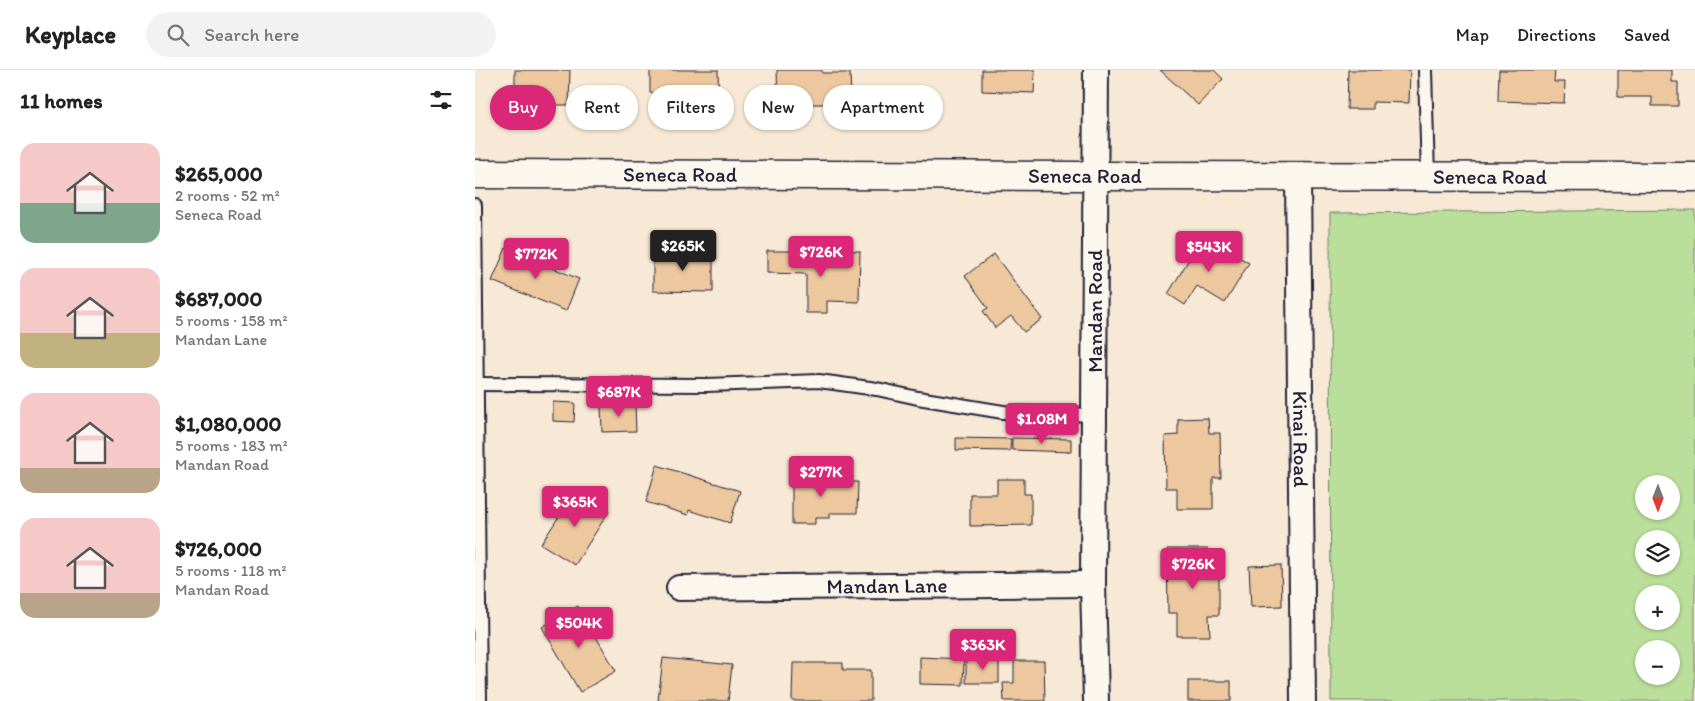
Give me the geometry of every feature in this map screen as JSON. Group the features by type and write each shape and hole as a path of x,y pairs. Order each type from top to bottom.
{"street":[{"name":"Mandan Road","path":"1096,70 1093,584 1096,701"},
{"name":"Seneca Road","path":"475,174 1695,177"},
{"name":"Kinai Road","path":"1298,177 1303,701"},
{"name":"Mandan Lane","path":"679,588 1093,584"}],"lane":[{"path":"1425,70 1428,177"},
{"path":"475,205 480,701"},
{"path":"476,384 707,385 819,381 877,389 1003,412 1094,415"}],"green space":[{"path":"1695,210 1695,701 1331,701 1330,213"}],"building":[{"path":"515,70 570,70 570,85 566,85 566,105 556,105 556,85 515,85"},
{"path":"650,70 718,70 718,85 650,85"},
{"path":"777,70 822,70 822,73 850,73 850,85 823,85 823,104 813,104 813,85 777,85"},
{"path":"982,70 1035,70 1034,93 982,91"},
{"path":"1160,70 1214,70 1223,79 1198,105"},
{"path":"1348,70 1410,70 1409,103 1373,102 1373,109 1347,109"},
{"path":"1499,70 1555,70 1554,82 1565,82 1564,103 1498,101"},
{"path":"1618,70 1672,70 1672,82 1678,82 1678,106 1652,106 1652,97 1618,97"},
{"path":"1203,236 1249,263 1225,303 1197,286 1185,305 1168,294"},
{"path":"506,248 579,279 566,311 492,281"},
{"path":"767,251 798,251 798,262 843,262 843,251 860,251 859,302 827,301 827,313 806,313 806,274 767,273"},
{"path":"653,252 713,253 713,292 653,291"},
{"path":"994,254 1042,319 1024,332 1011,316 995,328 983,311 988,308 965,276"},
{"path":"553,402 575,403 574,422 553,421"},
{"path":"635,405 636,431 602,432 601,406"},
{"path":"1208,418 1209,433 1220,433 1221,478 1213,478 1213,509 1177,509 1177,488 1166,488 1165,436 1178,435 1178,419"},
{"path":"956,438 1011,439 1010,451 956,450"},
{"path":"1012,438 1071,439 1071,452 1012,450"},
{"path":"657,465 740,491 730,523 689,510 688,515 646,502"},
{"path":"792,472 813,472 813,482 858,482 857,513 830,513 830,518 815,518 815,524 792,524"},
{"path":"997,479 1024,479 1024,494 1031,494 1031,525 970,526 970,494 997,494"},
{"path":"576,490 609,511 575,565 541,544"},
{"path":"1167,549 1208,549 1208,561 1219,561 1219,615 1209,615 1210,636 1177,636 1177,613 1168,613"},
{"path":"1281,565 1282,606 1251,607 1249,566"},
{"path":"578,606 616,671 580,692 542,627"},
{"path":"920,657 964,659 963,685 920,684"},
{"path":"663,658 732,665 728,701 658,701"},
{"path":"966,659 999,659 999,683 966,683"},
{"path":"1014,661 1044,661 1045,701 1004,701 1003,683 1014,683"},
{"path":"793,663 843,663 843,670 871,670 871,701 792,701"},
{"path":"1188,681 1231,681 1231,701 1188,701"}]}
